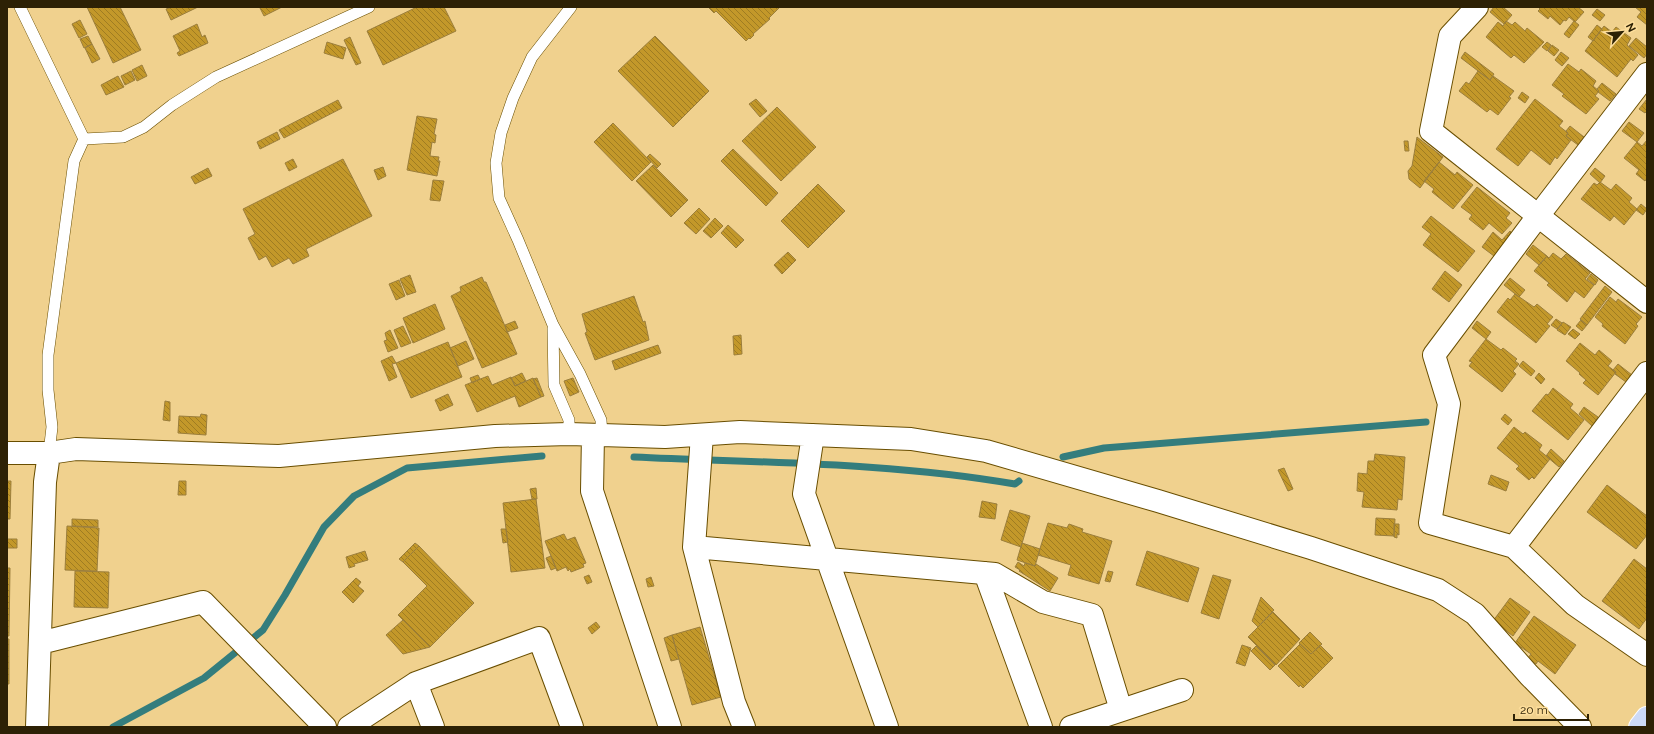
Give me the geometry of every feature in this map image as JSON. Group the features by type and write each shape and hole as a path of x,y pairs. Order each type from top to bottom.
{"main road":[{"path":"1640,727 1647,718"}],"street":[{"path":"1477,7 1450,36 1430,131 1647,302"},
{"path":"1647,74 1434,355 1449,404 1430,523 1514,547 1575,605 1647,655"},
{"path":"1514,547 1647,373"},
{"path":"7,453 49,453 76,449 279,456 495,436 569,434 665,437 740,432 911,439 986,451 1288,541 1438,590 1475,614 1529,675 1580,727"},
{"path":"597,435 592,491 670,727"},
{"path":"702,435 694,547 734,702 744,727"},
{"path":"813,435 804,494 886,727"},
{"path":"37,727 45,482 49,453"},
{"path":"694,547 996,574 1043,602 1092,615 1121,710"},
{"path":"985,573 1041,727"},
{"path":"40,643 203,602 326,727"},
{"path":"349,727 416,683 540,638 572,727"},
{"path":"416,683 433,727"},
{"path":"1071,727 1182,690"}],"lane":[{"path":"20,7 84,139"},
{"path":"84,139 122,137 144,126 172,105 216,77 369,7"},
{"path":"571,7 532,57 513,98 501,133 496,163 499,198 553,325 580,374 601,420 597,435"},
{"path":"49,453 52,426 48,390 48,355 74,161 84,139"},
{"path":"553,325 554,385 569,420 569,434"}],"building":[{"path":"87,7 120,7 141,50 113,63"},
{"path":"172,7 198,7 171,20 166,9"},
{"path":"282,7 264,16 260,8"},
{"path":"417,7 444,7 456,31 383,65 367,31"},
{"path":"708,7 780,7 769,18 770,19 753,34 754,35 750,39 749,38 746,41 716,11 714,13"},
{"path":"1494,7 1503,7 1512,15 1504,24 1490,12"},
{"path":"1538,7 1578,7 1584,12 1575,22 1569,17 1560,25 1550,16 1548,19 1538,11 1540,9"},
{"path":"1635,7 1647,7 1647,25 1637,17 1641,12"},
{"path":"1597,9 1605,15 1600,21 1592,15"},
{"path":"80,20 87,34 79,38 72,24"},
{"path":"1506,21 1512,25 1515,22 1525,31 1527,28 1544,42 1524,63 1514,55 1511,58 1486,37 1498,22 1503,26"},
{"path":"1574,21 1579,25 1569,38 1564,34"},
{"path":"197,24 202,37 205,35 208,43 179,56 177,53 180,51 173,36"},
{"path":"1597,25 1602,29 1593,41 1588,37"},
{"path":"1604,26 1612,32 1616,27 1631,38 1627,45 1638,55 1633,61 1631,59 1617,77 1585,51"},
{"path":"88,36 92,44 84,48 80,39"},
{"path":"655,36 709,91 673,127 618,71"},
{"path":"350,37 361,63 356,65 344,40"},
{"path":"1636,38 1647,47 1647,54 1644,58 1629,46"},
{"path":"327,42 346,48 343,59 324,53"},
{"path":"1547,42 1551,45 1547,51 1542,47"},
{"path":"92,44 100,59 92,63 85,48"},
{"path":"1552,45 1559,50 1554,56 1548,51"},
{"path":"1465,52 1494,74 1490,80 1461,58"},
{"path":"1561,52 1569,58 1562,66 1555,60"},
{"path":"1568,64 1579,72 1581,69 1596,81 1593,86 1599,91 1595,96 1599,99 1586,114 1562,96 1564,94 1552,85"},
{"path":"142,65 147,76 137,81 132,70"},
{"path":"131,71 135,80 125,85 121,76"},
{"path":"1478,71 1490,80 1493,76 1514,91 1509,97 1511,98 1498,115 1490,109 1487,112 1459,91 1466,82 1469,84"},
{"path":"118,76 124,87 106,95 101,85"},
{"path":"1602,83 1616,94 1610,101 1598,92 1599,91 1597,89"},
{"path":"1522,92 1529,97 1525,103 1518,98"},
{"path":"756,99 767,111 760,117 749,104"},
{"path":"1535,99 1563,121 1559,126 1568,133 1566,136 1571,140 1557,159 1555,157 1550,165 1531,150 1518,166 1496,149"},
{"path":"1647,99 1647,111 1645,113 1639,109"},
{"path":"338,100 342,108 284,138 279,130"},
{"path":"777,107 816,147 781,181 742,141"},
{"path":"417,116 437,119 434,134 436,135 435,143 432,142 430,156 439,157 438,161 440,161 437,176 407,170"},
{"path":"1629,122 1644,133 1637,142 1622,131"},
{"path":"613,123 651,162 632,181 594,142"},
{"path":"1570,126 1584,137 1578,145 1566,136 1568,133 1566,131"},
{"path":"277,132 280,139 260,149 257,142"},
{"path":"1417,137 1443,157 1420,188 1409,179 1408,171 1412,166"},
{"path":"1647,140 1647,178 1645,181 1636,174 1639,170 1624,158 1637,142 1642,146"},
{"path":"1404,141 1408,141 1409,151 1405,151"},
{"path":"733,149 778,193 766,206 721,161"},
{"path":"650,154 661,164 657,168 647,157"},
{"path":"293,159 297,167 289,171 285,163"},
{"path":"343,159 372,216 306,249 309,256 293,264 289,258 272,267 266,256 259,260 248,238 255,234 243,209"},
{"path":"1439,162 1455,175 1457,172 1473,185 1453,209 1432,192 1434,189 1424,181"},
{"path":"653,165 688,200 671,217 636,181"},
{"path":"383,167 386,176 378,180 374,170"},
{"path":"208,168 212,176 195,184 191,177"},
{"path":"1595,168 1605,176 1600,183 1590,174"},
{"path":"433,180 444,181 440,201 430,200"},
{"path":"1600,182 1611,190 1616,184 1632,198 1629,202 1637,209 1624,225 1614,216 1610,221 1581,199 1594,183 1597,185"},
{"path":"818,184 845,211 808,248 781,221"},
{"path":"1477,187 1510,213 1506,218 1512,223 1502,234 1489,223 1483,230 1469,219 1472,215 1461,207"},
{"path":"1641,204 1647,209 1643,215 1636,210"},
{"path":"699,208 710,219 696,234 684,223"},
{"path":"1431,216 1475,251 1458,272 1423,245 1431,234 1422,227"},
{"path":"715,218 723,226 711,238 703,231"},
{"path":"728,225 744,240 736,248 721,233"},
{"path":"1510,231 1512,233 1494,256 1482,247 1493,232 1502,240"},
{"path":"1533,245 1547,256 1539,265 1526,254"},
{"path":"788,252 796,260 782,274 774,265"},
{"path":"1553,253 1561,259 1566,254 1590,273 1585,279 1594,285 1584,298 1575,291 1567,302 1547,285 1549,283 1534,271 1547,256 1549,258"},
{"path":"1445,271 1462,285 1449,302 1432,289"},
{"path":"1591,274 1598,280 1595,285 1587,279"},
{"path":"410,275 416,292 407,295 400,279"},
{"path":"482,277 484,282 486,282 517,354 482,368 451,296 461,291 460,287"},
{"path":"1510,278 1525,290 1519,297 1504,285"},
{"path":"399,280 405,296 396,300 389,284"},
{"path":"1605,286 1612,292 1587,325 1580,319"},
{"path":"1515,294 1534,307 1537,304 1553,317 1547,324 1550,326 1536,343 1497,312 1508,298 1510,300"},
{"path":"634,296 643,322 645,321 649,340 595,360 585,333 587,332 582,314"},
{"path":"1610,297 1616,302 1618,299 1642,317 1636,324 1638,326 1625,344 1602,326 1603,324 1595,317"},
{"path":"435,304 445,329 413,343 403,318"},
{"path":"1556,319 1562,323 1557,329 1551,325"},
{"path":"1581,320 1587,325 1582,331 1576,326"},
{"path":"515,321 518,328 507,332 505,325"},
{"path":"1477,321 1491,332 1486,339 1472,328"},
{"path":"1563,322 1571,327 1565,335 1557,330"},
{"path":"403,326 411,343 401,347 394,330"},
{"path":"1573,329 1580,334 1575,339 1568,334"},
{"path":"390,330 398,348 388,352 384,341 387,340 385,333"},
{"path":"741,335 742,354 734,355 733,336"},
{"path":"1486,339 1501,350 1503,348 1517,359 1515,361 1519,364 1513,371 1516,374 1502,392 1469,366 1472,362 1469,361"},
{"path":"466,341 474,359 458,366 450,348"},
{"path":"448,342 462,377 411,398 396,363"},
{"path":"1580,343 1595,355 1599,350 1612,361 1608,366 1616,372 1598,395 1583,383 1586,380 1566,361"},
{"path":"658,345 661,353 615,370 612,361"},
{"path":"392,356 396,363 392,364 397,377 389,381 381,361"},
{"path":"1523,361 1535,371 1531,376 1519,366"},
{"path":"1618,364 1632,375 1626,382 1615,374 1616,372 1613,370"},
{"path":"522,373 526,381 515,386 511,378"},
{"path":"1539,373 1545,379 1541,384 1535,378"},
{"path":"478,375 480,379 472,383 470,378"},
{"path":"488,376 492,385 511,377 515,386 533,378 541,397 519,407 515,396 477,412 465,385"},
{"path":"537,378 544,396 541,397 533,379"},
{"path":"573,378 579,392 570,396 564,381"},
{"path":"1553,388 1573,404 1570,408 1584,420 1568,440 1532,411"},
{"path":"448,394 453,405 440,411 435,400"},
{"path":"165,401 170,402 170,421 163,420"},
{"path":"1584,407 1598,417 1592,426 1579,414"},
{"path":"201,414 207,415 206,435 178,433 179,416 200,417"},
{"path":"1505,414 1512,420 1508,425 1501,419"},
{"path":"1514,427 1523,434 1525,432 1542,445 1539,450 1550,459 1534,479 1532,477 1529,480 1516,469 1519,466 1497,448"},
{"path":"1551,449 1564,461 1559,467 1546,456"},
{"path":"1375,454 1405,457 1402,500 1398,499 1397,510 1362,507 1364,492 1357,491 1358,473 1367,474 1368,461 1374,461"},
{"path":"1284,468 1293,489 1288,491 1278,470"},
{"path":"1491,475 1509,482 1506,491 1488,484"},
{"path":"7,481 11,481 10,519 7,519"},
{"path":"179,481 186,481 186,495 178,495"},
{"path":"1607,485 1647,516 1647,535 1636,549 1587,512"},
{"path":"536,488 537,499 532,499 530,489"},
{"path":"536,499 545,568 511,572 503,503"},
{"path":"982,501 997,504 995,519 979,517"},
{"path":"1010,510 1030,516 1021,547 1001,540"},
{"path":"1376,518 1395,519 1394,536 1375,535"},
{"path":"72,519 98,520 98,527 72,526"},
{"path":"1048,523 1067,528 1069,524 1083,529 1082,532 1112,541 1099,584 1068,575 1071,565 1038,555"},
{"path":"1394,524 1399,524 1399,535 1397,534 1397,538 1394,537"},
{"path":"67,526 99,528 97,571 65,570"},
{"path":"501,529 506,529 508,542 503,543"},
{"path":"564,534 567,540 575,537 586,563 583,564 584,567 571,572 570,569 568,571 566,567 557,571 545,541"},
{"path":"7,539 17,539 17,548 7,548"},
{"path":"415,543 419,546 403,562 399,559"},
{"path":"1022,543 1040,549 1035,566 1017,560"},
{"path":"419,546 474,603 430,647 398,615 427,586 403,562"},
{"path":"365,551 368,560 354,564 355,566 349,568 346,557"},
{"path":"1147,551 1199,568 1188,602 1136,585"},
{"path":"551,556 556,568 551,570 546,558"},
{"path":"1634,559 1647,569 1647,618 1639,629 1602,601"},
{"path":"1018,562 1024,566 1025,563 1035,566 1036,564 1058,578 1050,591 1019,571 1020,570 1015,567"},
{"path":"7,568 10,568 9,636 7,636"},
{"path":"75,571 109,572 108,608 74,607"},
{"path":"1108,571 1113,572 1110,582 1105,581"},
{"path":"589,575 592,582 587,584 584,577"},
{"path":"1213,575 1231,580 1219,619 1201,613"},
{"path":"651,577 654,586 648,587 646,579"},
{"path":"356,578 361,582 358,586 364,591 353,603 342,592"},
{"path":"1261,597 1274,610 1258,627 1252,621"},
{"path":"1510,598 1530,612 1513,636 1493,621"},
{"path":"1273,612 1300,639 1276,665 1248,637"},
{"path":"1534,616 1576,645 1555,674 1538,661 1536,664 1528,658 1531,654 1515,643"},
{"path":"403,620 430,647 403,654 386,635"},
{"path":"596,622 600,627 592,634 588,628"},
{"path":"700,627 721,697 692,705 672,635"},
{"path":"1310,632 1322,644 1311,654 1299,643"},
{"path":"672,635 679,659 671,661 664,638"},
{"path":"7,639 9,639 9,684 7,684"},
{"path":"1300,644 1311,654 1320,645 1333,658 1303,688 1300,685 1299,687 1278,666"},
{"path":"1242,645 1251,648 1245,666 1236,663"},
{"path":"1256,646 1275,665 1270,670 1251,651"}],"waterway":[{"path":"1063,457 1104,448 1426,422"},
{"path":"113,727 204,678 263,630 324,527 354,496 407,468 542,456"},
{"path":"634,457 825,464 920,471 1015,484 1019,481"}]}
